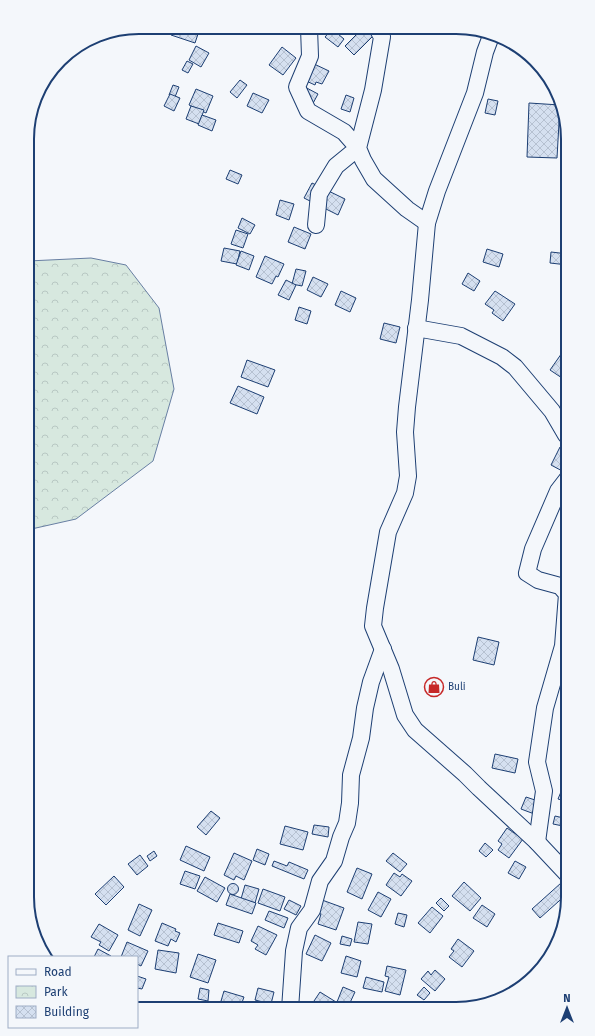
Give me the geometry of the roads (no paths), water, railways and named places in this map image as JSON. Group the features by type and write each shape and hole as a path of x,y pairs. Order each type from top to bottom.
{"street":[{"path":"308,34 310,56 297,87 308,111 344,132 358,148 374,179 407,209 427,223"},
{"path":"316,225 319,194 336,166 358,148 373,90 382,37 380,34"},
{"path":"489,40 475,93 437,192 427,223 406,413 405,432 408,476 405,493 388,532 373,626 391,669 405,715 415,730 538,842 561,867"},
{"path":"416,328 461,336 502,357 515,367 552,411 561,426"},
{"path":"561,487 533,548 528,573 538,580 561,587"},
{"path":"290,1002 294,951 299,928 312,910 320,881 334,860 347,823 350,803 351,775 361,738 365,708 371,682 383,649"},
{"path":"538,842 544,791 537,762 545,708 561,653"}],"place":[{"name":"Buli","path":"434,687"}]}
